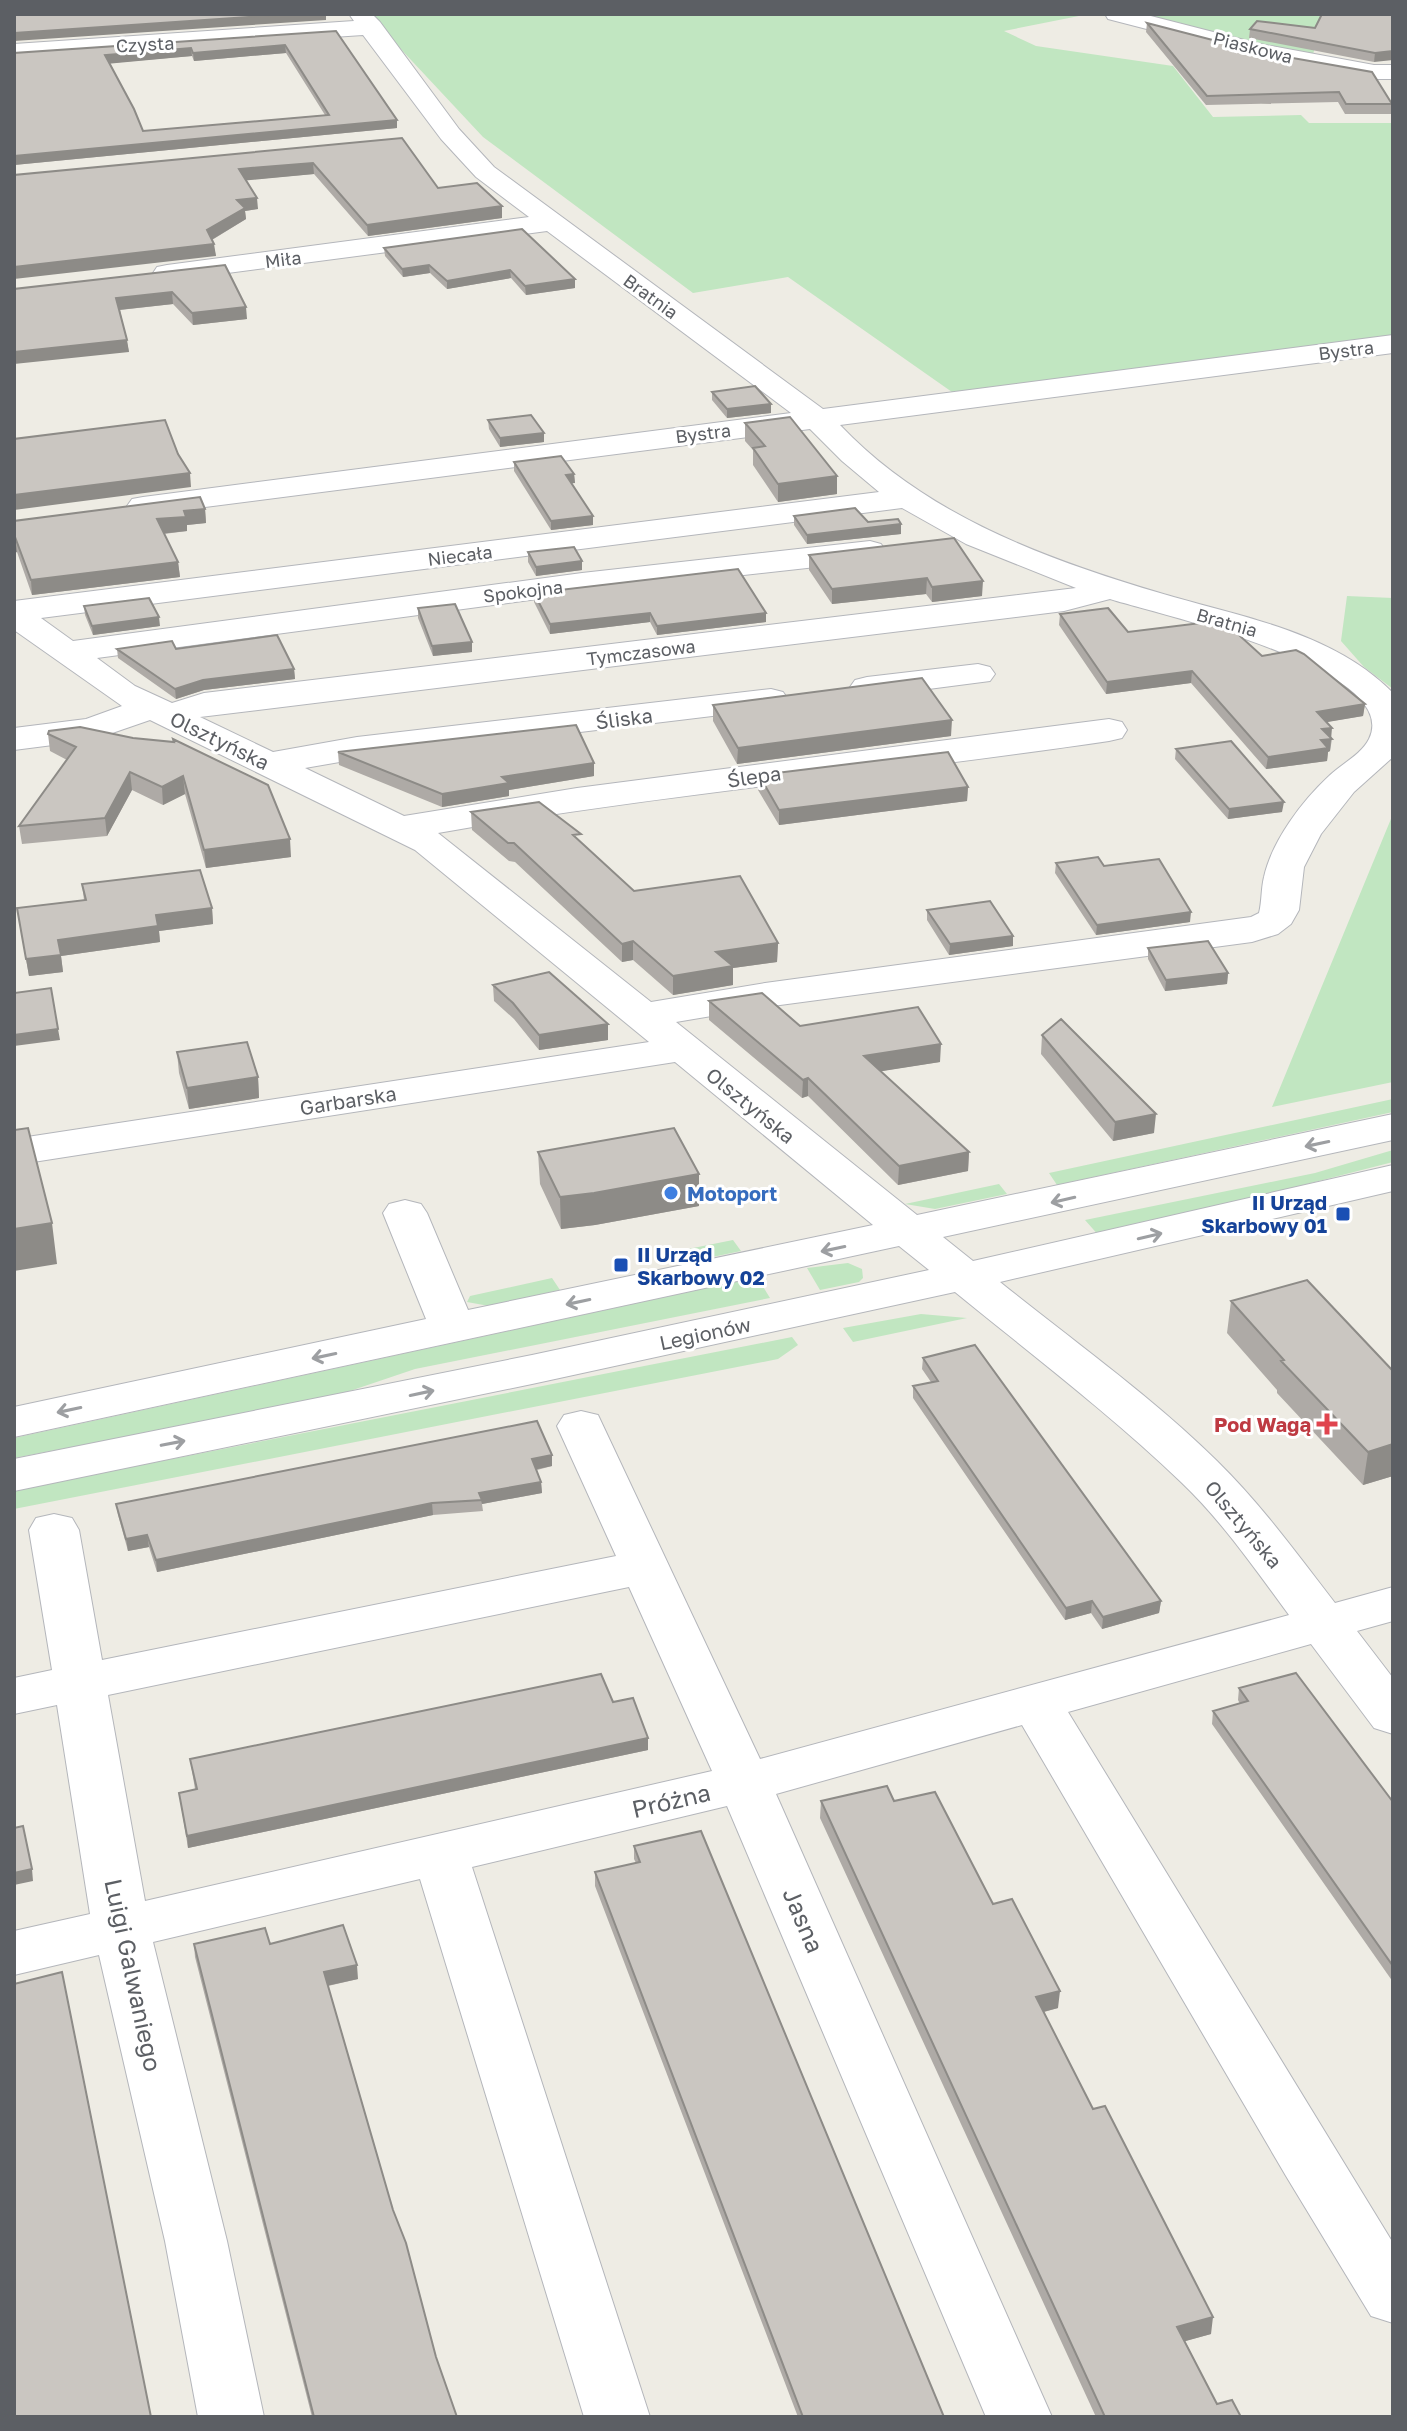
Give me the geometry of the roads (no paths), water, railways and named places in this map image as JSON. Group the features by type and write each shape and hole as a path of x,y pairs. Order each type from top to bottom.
{"street":[{"name":"Piaskowa","path":"1116,14 1259,51 1392,73"},
{"name":"Czysta","path":"14,51 366,21"},
{"name":"Bratnia","path":"366,21 450,134 485,172 818,419 842,445 907,498 979,538 1112,588 1254,628 1310,650 1350,673 1381,700 1390,717 1391,733 1379,752 1339,786 1306,826 1283,876 1280,913 1272,925 765,995 642,1016"},
{"path":"419,137 450,134"},
{"name":"Miła","path":"137,276 551,222"},
{"name":"Bystra","path":"109,511 1393,344"},
{"name":"Niecała","path":"14,613 907,498"},
{"name":"Spokojna","path":"67,652 582,583 979,538"},
{"name":"Tymczasowa","path":"14,739 92,729 204,704 1049,603 1112,588"},
{"name":"Olsztyńska","path":"14,613 123,693 428,842 1138,1417 1200,1472 1248,1525 1393,1715"},
{"name":"Śliska","path":"269,764 357,748 978,674"},
{"name":"Ślepa","path":"400,828 588,798 1109,730"},
{"name":"Garbarska","path":"14,1152 682,1049"},
{"path":"14,1422 909,1233 1393,1127"},
{"name":"Legionów","path":"14,1475 346,1409 964,1279 1393,1178"},
{"path":"405,1213 453,1329"},
{"name":"Jasna","path":"581,1426 744,1783 1019,2417"},
{"name":"Luigi Galwaniego","path":"54,1530 121,1928 196,2241 231,2417"},
{"path":"14,1696 646,1567"},
{"name":"Próżna","path":"14,1953 744,1783 1393,1604"},
{"path":"1036,1703 1307,2159 1393,2297"},
{"path":"440,1854 617,2417"}],"place":[{"name":"Motoport","path":"671,1193"},
{"name":"II Urząd Skarbowy 01","path":"1343,1214"},
{"name":"II Urząd Skarbowy 02","path":"621,1265"},
{"name":"Pod Wagą","path":"1327,1424"}]}
